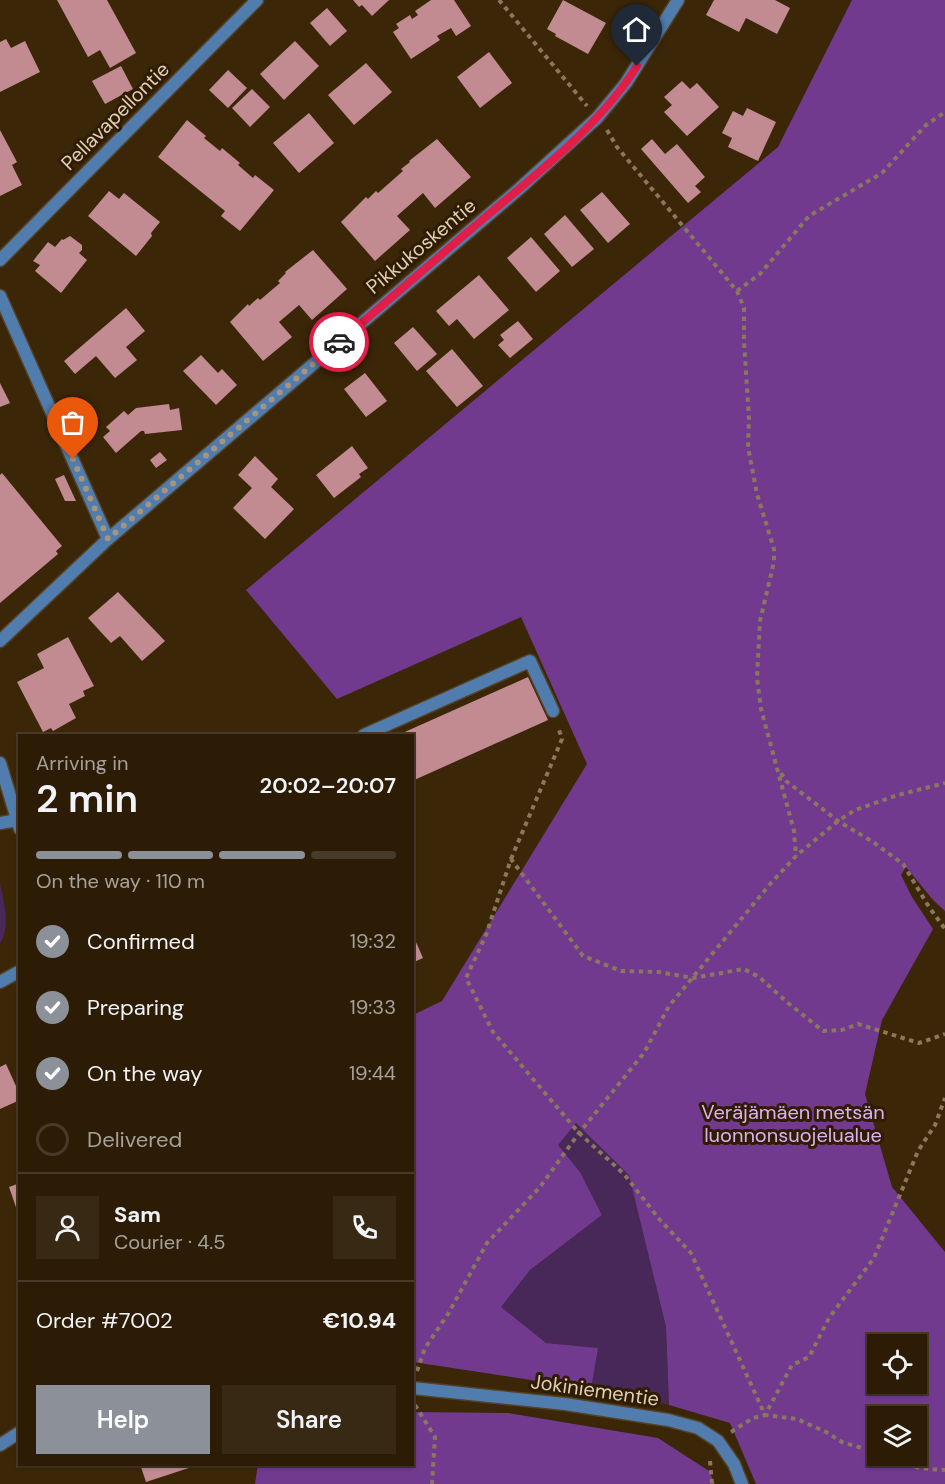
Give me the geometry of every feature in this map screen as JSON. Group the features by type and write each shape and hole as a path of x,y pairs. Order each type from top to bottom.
{"street":[{"name":"Pellavapellontie","path":"0,260 257,0"},
{"name":"Pikkukoskentie","path":"0,641 108,539 519,189 597,118 626,83 678,0"},
{"path":"0,296 108,539"},
{"path":"366,734 530,661 553,711"},
{"path":"0,763 18,822"},
{"path":"0,823 18,825"},
{"path":"0,982 18,971"},
{"name":"Jokiniementie","path":"414,1388 565,1404 668,1420 698,1428 718,1441 734,1464 742,1484"},
{"path":"0,1445 18,1433"}],"path":[{"path":"500,0 607,130 617,147 737,291 744,308 748,447 757,494 774,549 774,562 760,621 757,678 761,709 794,831 796,856"},
{"path":"737,291 760,274 809,216 882,173 926,125 945,112"},
{"path":"553,711 562,739 511,858 486,935 466,978 493,1032 579,1133 624,1174 660,1220 691,1253 765,1415"},
{"path":"779,769 786,781 838,821 903,864 945,929"},
{"path":"417,1367 425,1348 448,1314 487,1243 540,1187 579,1133 644,1053 669,1006 796,856 855,810 875,802 945,783"},
{"path":"511,858 583,956 621,971 659,972 693,978 744,969 759,977 823,1031 842,1030 858,1024 919,1043 945,1034"},
{"path":"765,1415 792,1365 808,1357 829,1318 874,1258 918,1151 935,1125 945,1098"},
{"path":"414,1403 435,1437 432,1484"},
{"path":"718,1441 753,1418 765,1415 797,1419 842,1442 867,1450"},
{"path":"908,1466 945,1470"}],"shaded area":[{"path":"0,883 6,922 0,944"},
{"path":"576,1123 629,1174 666,1327 669,1405 591,1389 597,1348 546,1343 500,1307 530,1270 602,1215 580,1172 557,1145"}],"green space":[{"name":"Veräjämäen metsän luonnonsuojelualue","path":"852,0 945,0 945,911 906,867 901,875 933,929 882,1020 865,1094 892,1187 945,1252 945,1484 756,1484 730,1423 669,1405 666,1327 629,1175 576,1123 558,1145 580,1172 602,1215 530,1270 501,1307 546,1343 598,1348 591,1389 414,1362 414,1015 442,1001 587,764 521,617 337,699 246,590 778,147"},
{"path":"414,1412 508,1413 658,1438 709,1471 715,1484 255,1484 258,1466 414,1466"}],"building":[{"path":"57,0 107,0 136,53 110,68 100,50 88,57"},
{"path":"353,0 389,0 372,16 362,5 359,7"},
{"path":"431,0 454,0 471,26 456,36 451,28 437,36 440,40 411,59 393,32 399,28 396,24 410,15 412,19 418,15 415,11"},
{"path":"563,0 606,23 588,54 555,36 556,34 547,29"},
{"path":"714,0 775,0 790,8 777,34 746,18 739,32 706,15"},
{"path":"327,8 347,31 330,46 310,23"},
{"path":"6,39 11,48 25,41 40,72 0,92 0,42"},
{"path":"295,41 319,66 284,100 260,74"},
{"path":"489,52 512,83 480,108 457,77"},
{"path":"366,63 392,92 354,125 328,95"},
{"path":"121,66 133,89 105,104 92,81"},
{"path":"228,70 247,88 228,108 209,90"},
{"path":"682,81 690,89 697,83 719,107 687,136 664,112 672,105 664,97"},
{"path":"252,89 270,107 250,127 232,108"},
{"path":"747,108 776,122 758,161 728,147 732,138 722,133 733,111 743,116"},
{"path":"309,113 334,143 299,173 273,143"},
{"path":"187,120 220,151 222,148 240,163 238,165 253,178 255,175 274,190 240,231 221,216 225,211 158,157"},
{"path":"0,130 17,162 12,165 22,185 0,196"},
{"path":"437,139 471,177 435,208 423,193 397,216 410,230 375,261 341,222 366,197 368,199 376,191 378,193 403,171 401,169 409,161"},
{"path":"652,139 665,154 677,144 705,177 695,186 701,192 688,203 641,149"},
{"path":"109,191 119,199 124,193 160,222 136,256 88,216"},
{"path":"602,192 630,224 608,243 580,210"},
{"path":"565,215 594,249 572,267 544,234"},
{"path":"70,236 82,245 79,253 87,260 61,293 35,271 40,265 33,261 48,242 55,247 62,239"},
{"path":"531,237 560,271 536,292 507,258"},
{"path":"313,250 347,289 312,320 299,305 279,322 292,337 263,361 230,322 248,304 249,306 258,298 260,300 280,283 278,281 285,272"},
{"path":"479,275 509,310 474,339 457,319 449,326 436,311"},
{"path":"126,308 145,331 126,347 137,360 115,378 96,356 75,374 64,361"},
{"path":"518,321 533,339 510,358 498,345 504,340 500,335"},
{"path":"413,327 437,354 417,371 394,343"},
{"path":"452,349 483,386 457,407 426,371"},
{"path":"201,355 218,373 222,369 237,385 216,405 183,371"},
{"path":"365,373 387,401 366,417 344,389"},
{"path":"0,383 10,403 0,407"},
{"path":"169,404 170,410 179,408 182,430 145,434 141,431 116,453 103,437 110,431 106,427 124,411 128,415 136,408"},
{"path":"352,446 368,468 359,474 361,477 334,498 316,475"},
{"path":"160,452 167,460 156,468 150,460"},
{"path":"255,456 278,479 271,487 294,509 265,539 233,508 252,488 238,475"},
{"path":"2,473 62,546 56,551 58,554 0,603 0,475"},
{"path":"64,475 76,501 65,501 55,479"},
{"path":"118,592 165,641 142,661 120,636 111,643 88,618"},
{"path":"68,637 94,686 83,691 85,696 69,704 76,718 53,731 51,728 43,732 17,682 44,668 37,654"},
{"path":"528,677 548,720 414,780 414,734 400,734"},
{"path":"414,938 423,958 414,962"},
{"path":"6,1064 18,1091 18,1101 0,1109 0,1067"},
{"path":"18,1184 18,1213 9,1187"},
{"path":"141,1466 195,1466 146,1482"}],"way so far":[{"path":"73,459 108,539 339,342"}],"route":[{"path":"339,342 519,189 597,118 637,66"}]}
